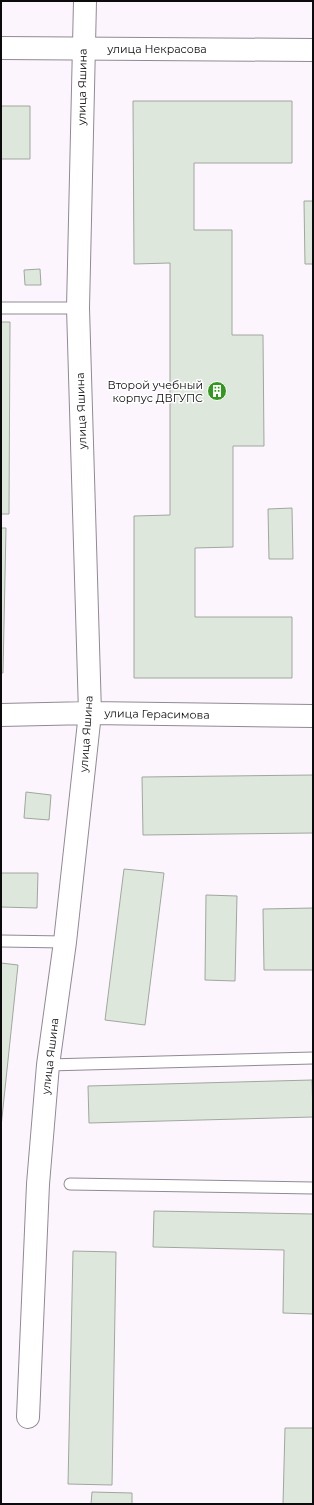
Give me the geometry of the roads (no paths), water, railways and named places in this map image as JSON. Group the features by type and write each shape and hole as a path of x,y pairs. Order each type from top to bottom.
{"street":[{"name":"улица Яшина","path":"28,1417 38,1184 48,1065 65,942 90,713 78,308 85,1"},
{"name":"улица Некрасова","path":"1,48 313,50"},
{"name":"улица Герасимова","path":"1,714 90,713 313,716"}],"lane":[{"path":"1,308 78,308"},
{"path":"1,941 65,942"},
{"path":"48,1065 313,1058"},
{"path":"70,1184 313,1188"}],"place":[{"name":"Второй учебный корпус ДВГУПС","path":"217,391"}]}
